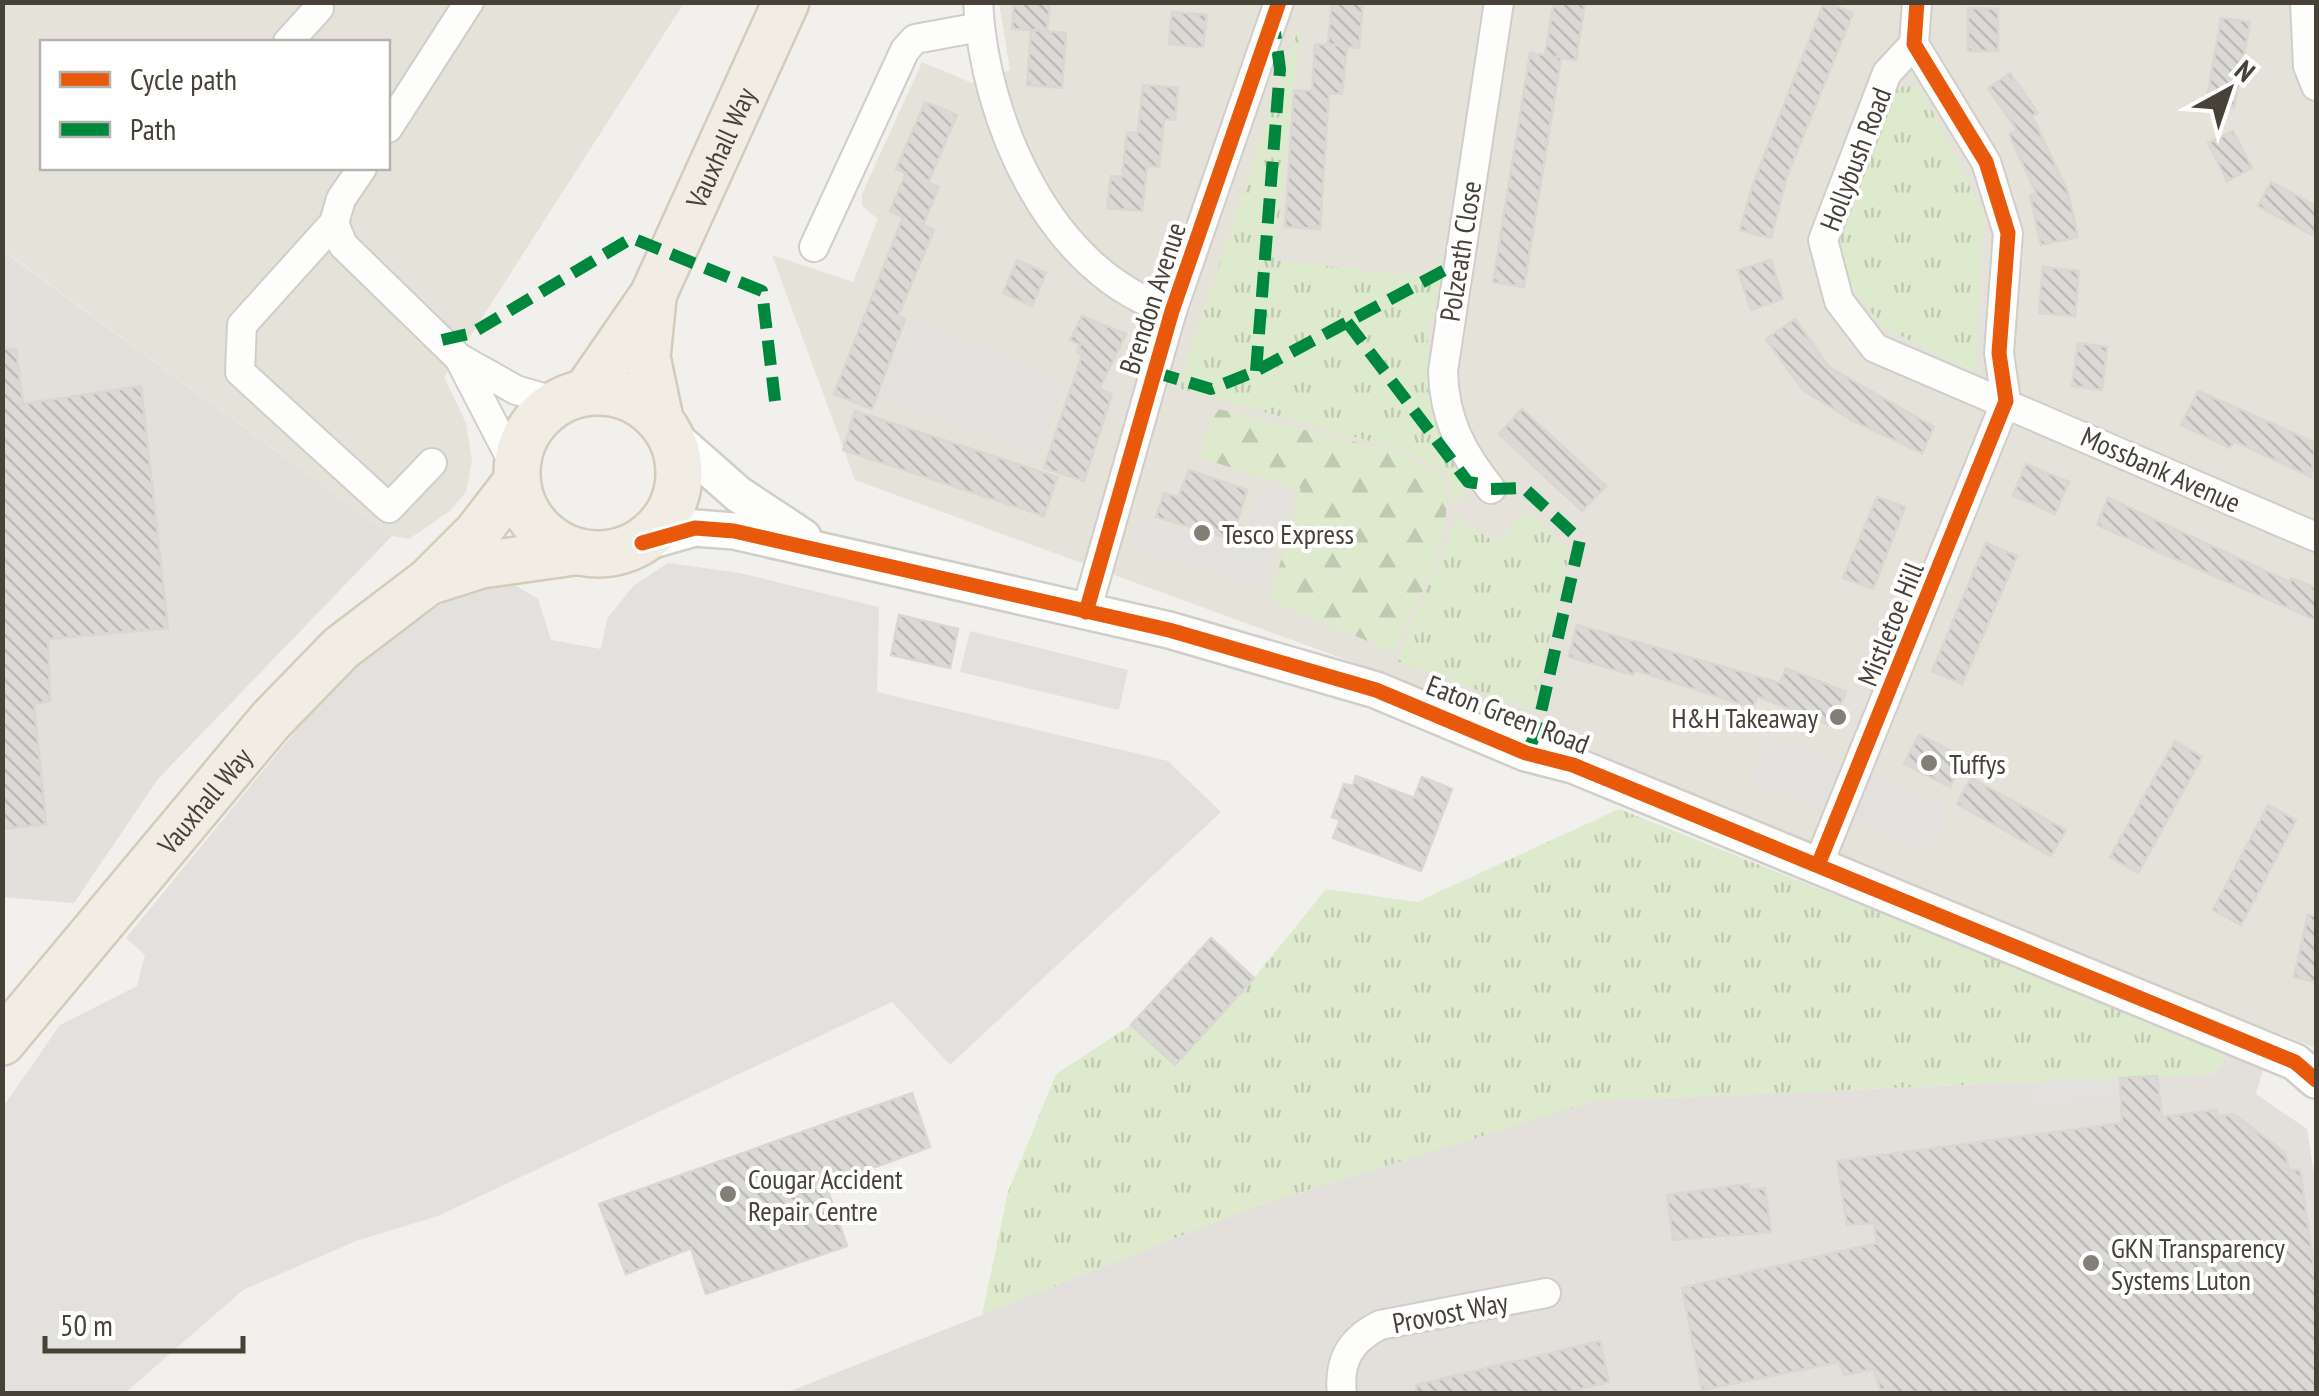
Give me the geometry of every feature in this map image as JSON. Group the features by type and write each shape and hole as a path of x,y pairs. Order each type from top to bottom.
{"main road":[{"name":"Vauxhall Way","path":"572,397 653,294 786,2"},
{"name":"Vauxhall Way","path":"653,294 646,357 665,427"},
{"path":"620,394 665,427 680,476 674,504 660,528 642,542 614,554 574,552 534,524 517,475 520,448 539,416 572,397 620,394"},
{"name":"Vauxhall Way","path":"2,1042 271,720 340,648 429,582 477,533 517,475"},
{"name":"Vauxhall Way","path":"429,582 481,565 574,552"}],"street":[{"path":"390,125 469,2"},
{"name":"Brendon Avenue","path":"1086,612 1172,311 1278,2"},
{"name":"Polzeath Close","path":"1491,489 1469,461 1449,423 1442,371 1498,2"},
{"path":"1914,44 1917,2"},
{"path":"2305,2 2308,66 2316,86"},
{"path":"290,40 319,8"},
{"path":"814,247 905,50 915,39 979,15 1012,148 1055,222 1112,281 1152,305 1172,311"},
{"name":"Hollybush Road","path":"1914,44 1986,162 2008,233 1999,353 2006,401 1875,348 1839,301 1823,240 1887,73 1914,44"},
{"path":"361,170 341,199 334,223 242,325 240,372 389,508 432,463"},
{"path":"334,223 343,246 459,358 516,390 572,397"},
{"path":"459,358 517,475"},
{"name":"Mossbank Avenue","path":"2006,401 2316,537"},
{"name":"Mistletoe Hill","path":"1818,865 2006,401"},
{"name":"Eaton Green Road","path":"665,427 738,494 821,548"},
{"name":"Eaton Green Road","path":"642,542 695,528 821,548 1169,630 1376,690 1818,865 2295,1062 2316,1080"},
{"name":"Provost Way","path":"1342,1394 1340,1371 1349,1348 1362,1334 1380,1325 1546,1292"}],"shaded area":[{"path":"3,3 684,3 444,377 466,423 472,461 466,492 450,511 409,539 392,536 3,250"},
{"path":"999,3 2316,3 2316,1048 1385,674 855,480 772,255 853,282 878,219 862,206 862,194 922,62 972,83 1010,70"},
{"path":"2,250 392,536 158,779 74,903 3,897"},
{"path":"911,318 1065,380 1041,455 879,399"},
{"path":"1264,482 1292,491 1263,587 1129,549 1138,521 1242,547"},
{"path":"668,563 740,573 879,607 877,692 1168,761 1221,812 950,1065 892,1002 438,1216 356,1241 243,1290 125,1393 3,1394 3,1107 60,1025 137,986 145,955 126,938 320,701 361,662 436,607 496,580 512,583 538,599 551,640 601,649 607,619 633,586"},
{"path":"970,631 1128,670 1119,710 960,672"},
{"path":"1767,736 1880,774 1948,809 1925,854 1831,811 1748,784"},
{"path":"2231,1052 2265,1063 2256,1094 2307,1129 2316,1186 2316,1393 783,1394 1253,1207 1588,1101 2213,1074"},
{"path":"2120,1078 2121,1096 2030,1106 2030,1082"}],"green space":[{"path":"1302,18 1274,260 1441,279 1427,338 1445,440 1467,498 1450,501 1448,473 1409,452 1178,388"},
{"path":"1920,86 1984,216 1975,374 1882,326 1843,274 1840,228 1891,87"},
{"path":"1214,408 1402,453 1442,475 1446,497 1441,543 1394,652 1270,600 1301,489 1200,458"},
{"path":"1526,510 1570,552 1532,710 1397,661 1457,518 1498,544"},
{"path":"1619,809 2231,1052 2214,1074 1595,1101 1253,1207 982,1315 1008,1192 1056,1074 1131,1025 1176,1064 1254,978 1326,889 1417,902"}],"building":[{"path":"1014,2 1050,2 1047,31 1012,29"},
{"path":"1332,2 1363,2 1359,48 1328,44"},
{"path":"1554,2 1585,2 1576,60 1545,55"},
{"path":"1824,2 1853,13 1787,176 1771,238 1740,230 1752,187"},
{"path":"1968,8 1998,9 1998,51 1968,51"},
{"path":"1172,12 1207,15 1203,47 1169,44"},
{"path":"2221,18 2250,22 2234,108 2206,104"},
{"path":"1031,30 1066,33 1062,88 1027,85"},
{"path":"1315,44 1347,46 1342,94 1329,93 1320,229 1285,227 1294,90 1312,91"},
{"path":"1530,53 1561,58 1524,287 1493,282"},
{"path":"2010,73 2038,113 2032,116 2068,192 2078,237 2041,245 2030,195 2036,193 2009,134 2017,130 1988,88"},
{"path":"1143,85 1178,88 1175,120 1164,119 1159,167 1147,166 1142,211 1107,208 1111,176 1122,177 1127,132 1138,133"},
{"path":"925,102 957,115 928,183 939,187 923,225 934,230 898,316 905,319 872,409 834,394 903,217 890,211 906,173 896,169"},
{"path":"2233,131 2252,168 2227,181 2208,143"},
{"path":"2271,182 2316,206 2316,237 2258,206"},
{"path":"1017,260 1046,273 1032,306 1003,293"},
{"path":"1771,260 1783,299 1751,310 1738,270"},
{"path":"2043,267 2079,271 2075,316 2039,313"},
{"path":"1082,316 1126,334 1099,389 1112,394 1084,481 1044,468 1082,355 1077,352 1080,345 1070,340"},
{"path":"1795,319 1829,367 1934,427 1922,453 1853,421 1802,389 1766,339"},
{"path":"2078,343 2107,347 2102,390 2072,386"},
{"path":"2,349 16,349 23,404 141,386 168,628 48,639 50,701 34,704 46,824 2,829"},
{"path":"2198,391 2316,443 2311,477 2234,441 2230,448 2181,425"},
{"path":"1522,409 1606,486 1582,511 1499,434"},
{"path":"855,411 1057,477 1044,516 843,450"},
{"path":"2026,464 2069,482 2055,514 2013,495"},
{"path":"1189,470 1247,490 1232,539 1156,517 1164,493 1178,497"},
{"path":"1877,497 1905,507 1873,589 1843,578"},
{"path":"2108,498 2290,582 2291,578 2316,588 2316,620 2097,525"},
{"path":"1986,543 2017,556 1962,684 1932,671"},
{"path":"899,615 958,629 950,668 891,655"},
{"path":"1577,625 1780,683 1786,668 1846,692 1832,726 1757,696 1753,708 1635,670 1633,675 1569,657"},
{"path":"1919,735 1964,757 1950,787 1904,764"},
{"path":"2175,741 2202,757 2138,873 2110,857"},
{"path":"1356,776 1414,798 1422,777 1452,789 1421,871 1333,838 1340,820 1332,817 1344,784 1353,786"},
{"path":"1971,778 2066,830 2051,856 1957,804"},
{"path":"2268,805 2296,820 2241,925 2213,910"},
{"path":"2308,915 2316,916 2316,982 2294,977"},
{"path":"1211,938 1254,978 1175,1065 1131,1025"},
{"name":"GKN Transparency Systems Luton","path":"2157,1076 2162,1117 2216,1110 2217,1117 2234,1114 2285,1153 2289,1170 2300,1170 2316,1282 2316,1394 1887,1394 1886,1389 1880,1390 1874,1369 1844,1375 1839,1362 1702,1390 1682,1288 1877,1243 1874,1223 1847,1225 1837,1161 2122,1123 2120,1078"},
{"name":"Cougar Accident Repair Centre","path":"912,1093 930,1147 826,1185 847,1246 706,1294 691,1248 626,1274 599,1204"},
{"path":"1748,1184 1749,1190 1765,1188 1771,1232 1673,1240 1667,1195"},
{"path":"1600,1341 1609,1382 1560,1394 1417,1394 1416,1385"}],"marked path":[{"path":"1256,371 1280,69 1275,32"},
{"path":"442,340 472,333 632,238 762,291 775,401"},
{"path":"1154,372 1211,389 1256,371 1458,263"},
{"path":"1347,322 1468,482 1488,485"},
{"path":"1491,489 1524,488 1580,540 1536,734 1526,753"}],"cycle path":[{"path":"1086,612 1172,311 1279,2"},
{"path":"1818,865 2006,401 1999,353 2008,233 1986,162 1914,44 1917,2"},
{"path":"642,543 695,528 734,531 1169,630 1376,690 1526,753 1573,765 2295,1062 2316,1080"}],"place":[{"name":"Tesco Express","path":"1202,533"},
{"name":"H&H Takeaway","path":"1838,717"},
{"name":"Tuffys","path":"1929,763"},
{"name":"Cougar Accident Repair Centre","path":"728,1194"},
{"name":"GKN Transparency Systems Luton","path":"2091,1263"}]}
